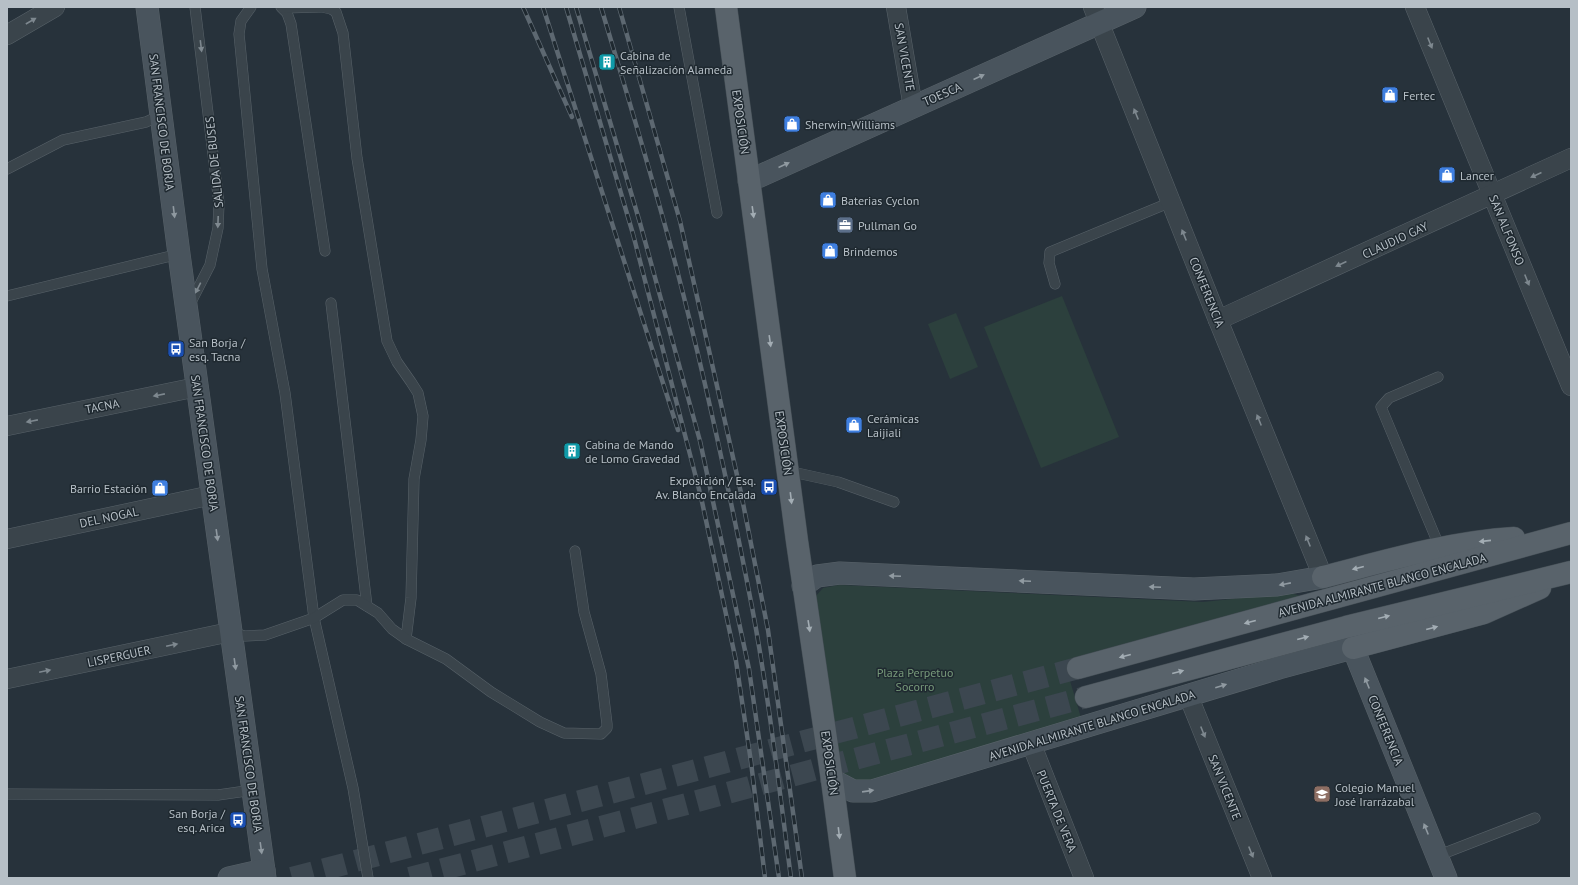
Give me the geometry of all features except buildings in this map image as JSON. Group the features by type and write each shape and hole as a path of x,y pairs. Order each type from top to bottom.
{"main road":[{"name":"EXPOSICIÓN","path":"726,7 803,586 845,878"},
{"path":"1323,577 1440,548 1501,539 1561,536"},
{"name":"AVENIDA ALMIRANTE BLANCO ENCALADA","path":"1078,668 1561,536"},
{"path":"1353,648 1484,613 1532,593 1570,572"},
{"name":"AVENIDA ALMIRANTE BLANCO ENCALADA","path":"1086,697 1346,627 1570,572"}],"street":[{"path":"7,35 55,7"},
{"name":"SAN FRANCISCO DE BORJA","path":"147,7 230,632 264,874"},
{"name":"SAN VICENTE","path":"896,7 913,107"},
{"name":"TOESCA","path":"749,181 913,107 1096,15 1134,7"},
{"name":"SAN ALFONSO","path":"1415,7 1571,386"},
{"name":"CONFERENCIA","path":"1096,15 1323,577"},
{"name":"CLAUDIO GAY","path":"1218,320 1571,158"},
{"name":"TACNA","path":"7,426 197,387"},
{"name":"DEL NOGAL","path":"7,539 212,495"},
{"name":"AVENIDA ALMIRANTE BLANCO ENCALADA","path":"803,586 817,576 840,573 1194,589 1276,585 1323,577"},
{"name":"LISPERGUER","path":"7,679 230,632"},
{"name":"CONFERENCIA","path":"1353,648 1446,878"},
{"name":"AVENIDA ALMIRANTE BLANCO ENCALADA","path":"832,780 853,791 872,791 1188,695 1353,648"},
{"name":"SAN VICENTE","path":"1188,695 1262,878"},
{"name":"PUERTA DE VERA","path":"1031,743 1084,878"},
{"path":"229,878 264,874"}],"lane":[{"name":"SALIDA DE BUSES","path":"187,311 210,265 218,228 219,203 195,7"},
{"path":"251,7 243,15 240,21 239,34 257,221 267,301 285,393 314,618 353,788 368,878"},
{"path":"282,8 321,7 331,9 336,12 343,33 357,158 386,335 396,362 412,382 418,393 423,416 421,440 417,453 414,479 412,585 406,639"},
{"path":"679,7 717,213"},
{"path":"282,8 290,18 325,251"},
{"path":"7,169 63,140 146,122 161,115"},
{"path":"1055,284 1049,263 1050,252 1171,202"},
{"path":"7,296 179,254"},
{"path":"331,303 368,606"},
{"path":"1438,377 1389,398 1381,407 1440,548"},
{"path":"788,471 838,482 894,502"},
{"path":"230,632 245,636 265,635 314,618 343,600 357,600 378,613 392,629 406,639 446,659 491,692 554,730 577,735 601,734 607,728 607,724 600,674 584,612 574,551"},
{"path":"7,794 218,795 252,790"},
{"path":"1438,856 1535,818"}],"green space":[{"path":"1062,296 1119,437 1041,468 984,327"},
{"path":"956,313 978,367 950,379 928,324"},
{"name":"Plaza Perpetuo Socorro","path":"839,585 1203,602 1290,593 1301,596 1065,664 1082,721 863,788 843,778 815,597 823,588"}],"tunnel":[{"path":"292,878 1078,668"},
{"path":"410,878 1086,697"}],"railway":[{"path":"523,7 572,117"},
{"path":"543,7 678,430"},
{"path":"566,7 633,234 701,497 736,661 751,762 765,878"},
{"path":"576,7 640,223 700,441 749,669 779,878"},
{"path":"601,7 668,237 688,312 717,438 744,565 764,675 791,878"},
{"path":"619,7 680,221 741,493 768,630 802,878"}],"place":[{"name":"Cabina de Señalización Alameda","path":"607,62"},
{"name":"Fertec","path":"1390,95"},
{"name":"Sherwin-Williams","path":"792,124"},
{"name":"Lancer","path":"1447,175"},
{"name":"Baterias Cyclon","path":"828,200"},
{"name":"Pullman Go","path":"845,225"},
{"name":"Brindemos","path":"830,251"},
{"name":"San Borja / esq. Tacna","path":"176,349"},
{"name":"Cerámicas Laijiali","path":"854,425"},
{"name":"Cabina de Mando de Lomo Gravedad","path":"572,451"},
{"name":"Exposición / Esq. Av. Blanco Encalada","path":"769,487"},
{"name":"Barrio Estación","path":"160,488"},
{"name":"Colegio Manuel José Irarrázabal","path":"1322,794"},
{"name":"San Borja / esq. Arica","path":"238,820"}]}
